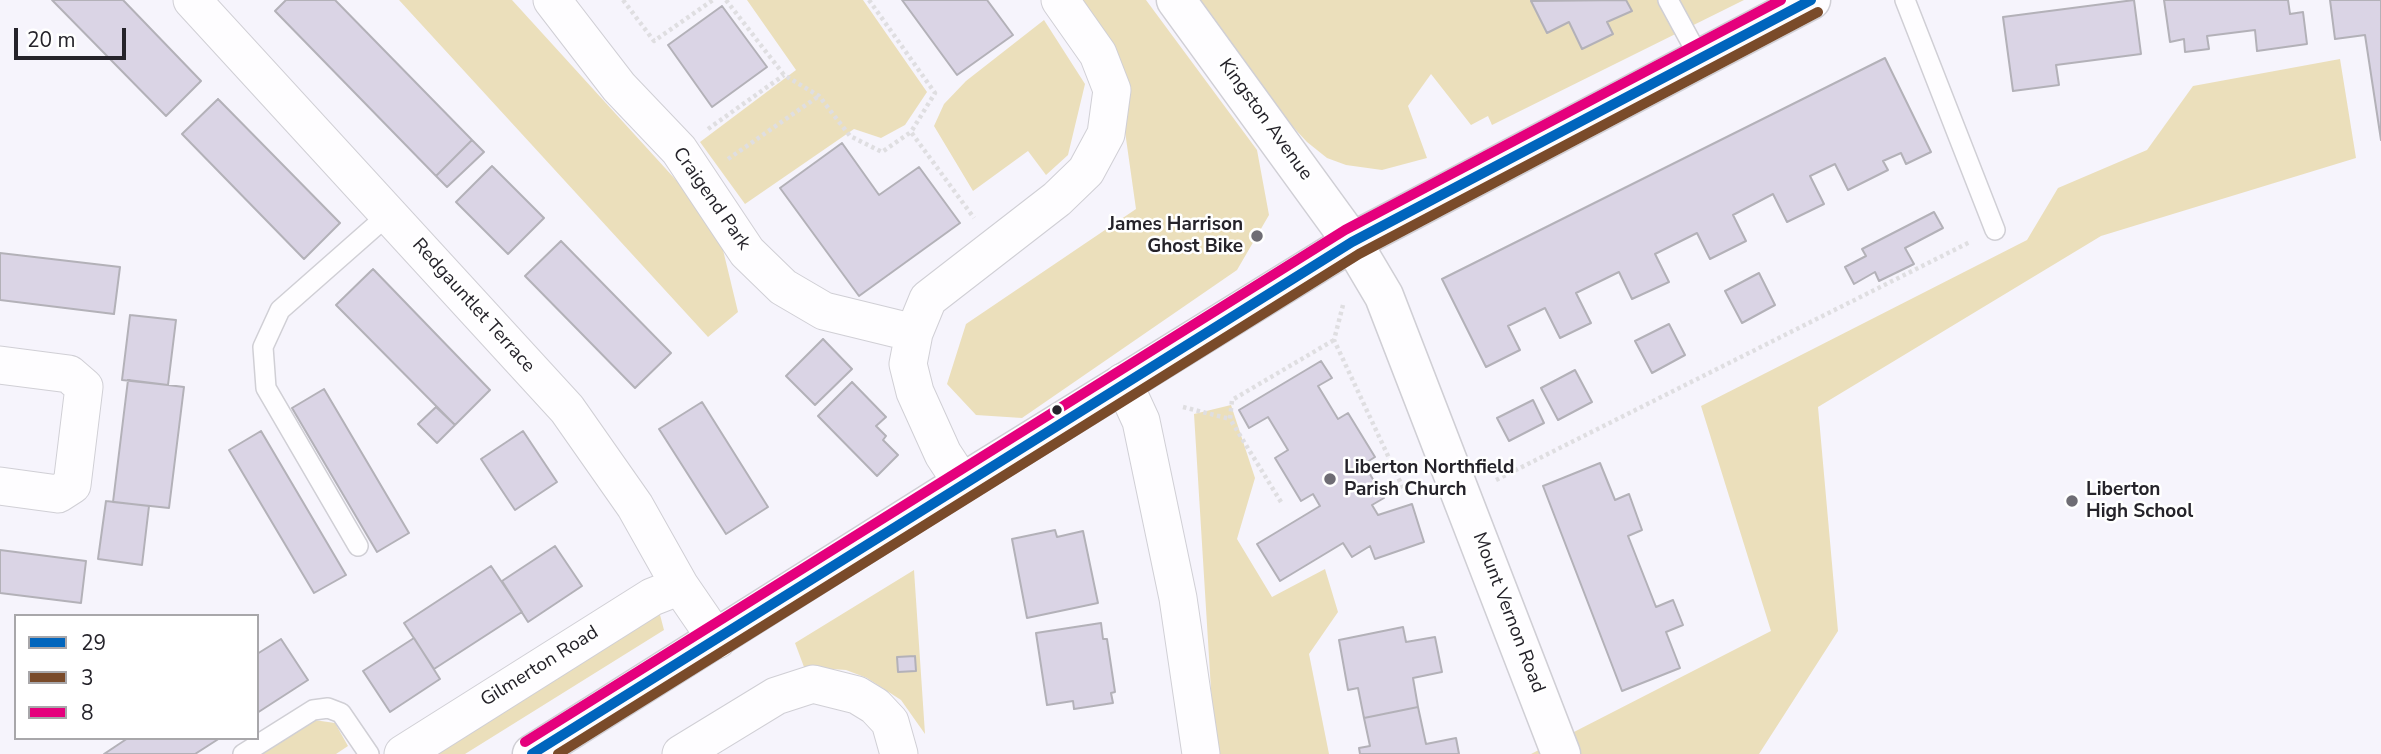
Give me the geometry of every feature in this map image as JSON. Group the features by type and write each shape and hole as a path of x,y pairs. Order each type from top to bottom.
{"main road":[{"name":"Kingston Avenue","path":"1176,0 1353,242"},
{"path":"532,754 961,483 1353,242 1811,0"},
{"name":"Mount Vernon Road","path":"1353,242 1384,296 1464,496 1561,754"}],"street":[{"name":"Redgauntlet Terrace","path":"192,0 567,409 635,506 680,586 716,640"},
{"name":"Craigend Park","path":"552,0 619,87 689,164 747,252 783,287 824,311 914,333"},
{"path":"961,483 943,454 915,392 908,364 914,333 928,299 1057,200 1086,171 1106,134 1112,90 1098,54 1060,0"},
{"path":"0,365 69,374 84,387 72,485 58,494 0,486"},
{"path":"1123,382 1140,421 1178,598 1201,754"},
{"name":"Gilmerton Road","path":"403,754 652,597 680,586"},
{"path":"681,754 776,696 813,684 857,695 875,706 890,722 899,754"}],"lane":[{"path":"1668,0 1699,57"},
{"path":"1905,0 1995,230"},
{"path":"358,546 266,388 263,347 280,310 389,214"},
{"path":"243,754 313,710 328,708 341,713 369,754"}],"path":[{"path":"624,0 654,41 713,0"},
{"path":"726,0 784,75 820,96 850,136 882,152 911,132 935,93 869,0"},
{"path":"689,164 784,75"},
{"path":"689,164 820,96"},
{"path":"911,132 996,247"},
{"path":"1464,496 1995,230"},
{"path":"1281,502 1230,419 1232,400 1334,340 1342,316 1353,242"},
{"path":"1334,340 1403,488"},
{"path":"1183,407 1230,419"}],"shaded area":[{"path":"399,0 512,0 717,225 738,312 708,337"},
{"path":"747,0 863,0 927,92 905,125 881,138 854,129 745,204 700,142 796,70"},
{"path":"1069,0 1146,0 1257,150 1269,215 1237,270 1022,418 976,415 947,384 966,324 1136,209 1116,68"},
{"path":"1195,0 1744,0 1492,125 1488,116 1471,125 1431,74 1408,106 1427,158 1382,170 1346,165 1327,158 1307,142 1270,102"},
{"path":"1044,20 1085,84 1068,155 1046,175 1028,151 973,191 934,126 944,104 966,81"},
{"path":"2340,59 2356,158 2101,236 1818,407 1838,631 1759,754 1531,754 1771,631 1701,406 2027,240 2058,188 2147,150 2193,86"},
{"path":"1231,405 1255,478 1237,539 1272,597 1325,569 1338,612 1309,654 1329,754 1218,754 1213,722 1194,414"},
{"path":"914,570 925,734 901,700 867,678 846,670 804,667 795,643"},
{"path":"659,611 664,630 465,754 433,754"},
{"path":"314,720 335,723 348,746 336,754 260,754"}],"building":[{"path":"52,0 123,0 201,81 166,116"},
{"path":"286,0 335,0 472,140 436,176 275,11"},
{"path":"902,0 987,0 1013,35 957,75"},
{"path":"1626,0 1632,11 1607,22 1613,34 1582,49 1569,22 1547,33 1531,1"},
{"path":"2134,0 2141,54 2056,65 2059,85 2013,91 2003,17"},
{"path":"2164,0 2288,0 2290,14 2303,12 2307,44 2257,51 2255,30 2207,36 2209,49 2185,52 2184,39 2170,42"},
{"path":"2330,0 2381,0 2381,140 2365,35 2335,39"},
{"path":"722,6 767,67 712,107 668,45"},
{"path":"1885,58 1931,152 1906,164 1901,153 1883,161 1888,170 1848,190 1835,164 1810,176 1824,204 1787,222 1773,194 1733,215 1746,241 1710,259 1697,233 1655,254 1669,282 1632,299 1619,272 1576,293 1591,323 1560,338 1545,308 1508,326 1520,350 1486,367 1442,279"},
{"path":"218,99 340,223 304,259 182,134"},
{"path":"472,140 484,152 447,187 436,176"},
{"path":"842,143 879,195 919,167 960,223 859,296 780,188"},
{"path":"492,166 544,218 508,254 456,202"},
{"path":"1934,212 1943,228 1905,248 1914,264 1879,281 1875,272 1854,284 1845,267 1866,256 1862,249"},
{"path":"561,241 671,353 635,388 525,276"},
{"path":"0,253 120,267 114,314 0,300"},
{"path":"373,269 490,390 455,425 336,305"},
{"path":"1759,273 1775,305 1742,323 1725,291"},
{"path":"130,315 176,320 168,385 122,380"},
{"path":"1669,324 1685,355 1652,373 1635,341"},
{"path":"823,339 852,369 815,405 786,376"},
{"name":"Liberton Northfield Parish Church","path":"1321,361 1332,378 1318,386 1338,419 1348,413 1375,457 1364,464 1384,498 1372,505 1378,515 1412,504 1424,542 1375,559 1370,546 1352,557 1343,543 1280,581 1257,544 1320,506 1313,494 1301,501 1275,458 1288,450 1268,417 1249,428 1239,410"},
{"path":"1575,370 1592,402 1558,420 1541,388"},
{"path":"128,380 184,387 169,508 113,502"},
{"path":"852,382 886,417 876,426 886,436 883,440 898,455 877,476 818,416"},
{"path":"324,389 409,533 377,552 292,408"},
{"path":"1533,400 1544,423 1509,441 1497,418"},
{"path":"702,402 768,507 726,534 659,429"},
{"path":"436,407 455,425 437,443 418,424"},
{"path":"261,431 346,575 314,593 229,450"},
{"path":"523,431 557,482 515,510 481,459"},
{"path":"1600,463 1615,500 1629,494 1642,530 1628,536 1656,607 1673,600 1683,625 1666,632 1680,668 1622,691 1543,486"},
{"path":"106,501 149,506 142,565 98,559"},
{"path":"1055,530 1057,537 1083,531 1098,603 1027,618 1012,539"},
{"path":"555,546 582,586 528,622 502,581"},
{"path":"0,550 86,561 81,603 0,593"},
{"path":"491,566 522,612 434,669 404,623"},
{"path":"1101,623 1103,639 1107,639 1115,692 1111,693 1113,703 1074,709 1073,701 1047,705 1036,633"},
{"path":"1403,627 1406,642 1435,637 1442,672 1413,678 1418,707 1364,718 1358,688 1348,690 1339,640"},
{"path":"414,638 440,679 390,712 363,671"},
{"path":"281,639 308,680 259,712 259,653"},
{"path":"915,656 916,671 898,672 897,657"},
{"path":"1418,707 1426,744 1456,738 1459,754 1360,754 1359,748 1370,746 1364,718"},
{"path":"125,740 217,740 195,754 104,754"}],"transit line":[{"name":"8","path":"525,742 1345,230 1781,0"},
{"name":"29","path":"532,754 1352,242 1811,0"},
{"name":"3","path":"558,754 1359,254 1818,12"}],"place":[{"name":"James Harrison Ghost Bike","path":"1257,236"},
{"name":"Liberton Northfield Parish Church","path":"1330,479"},
{"name":"Liberton High School","path":"2072,501"}]}
